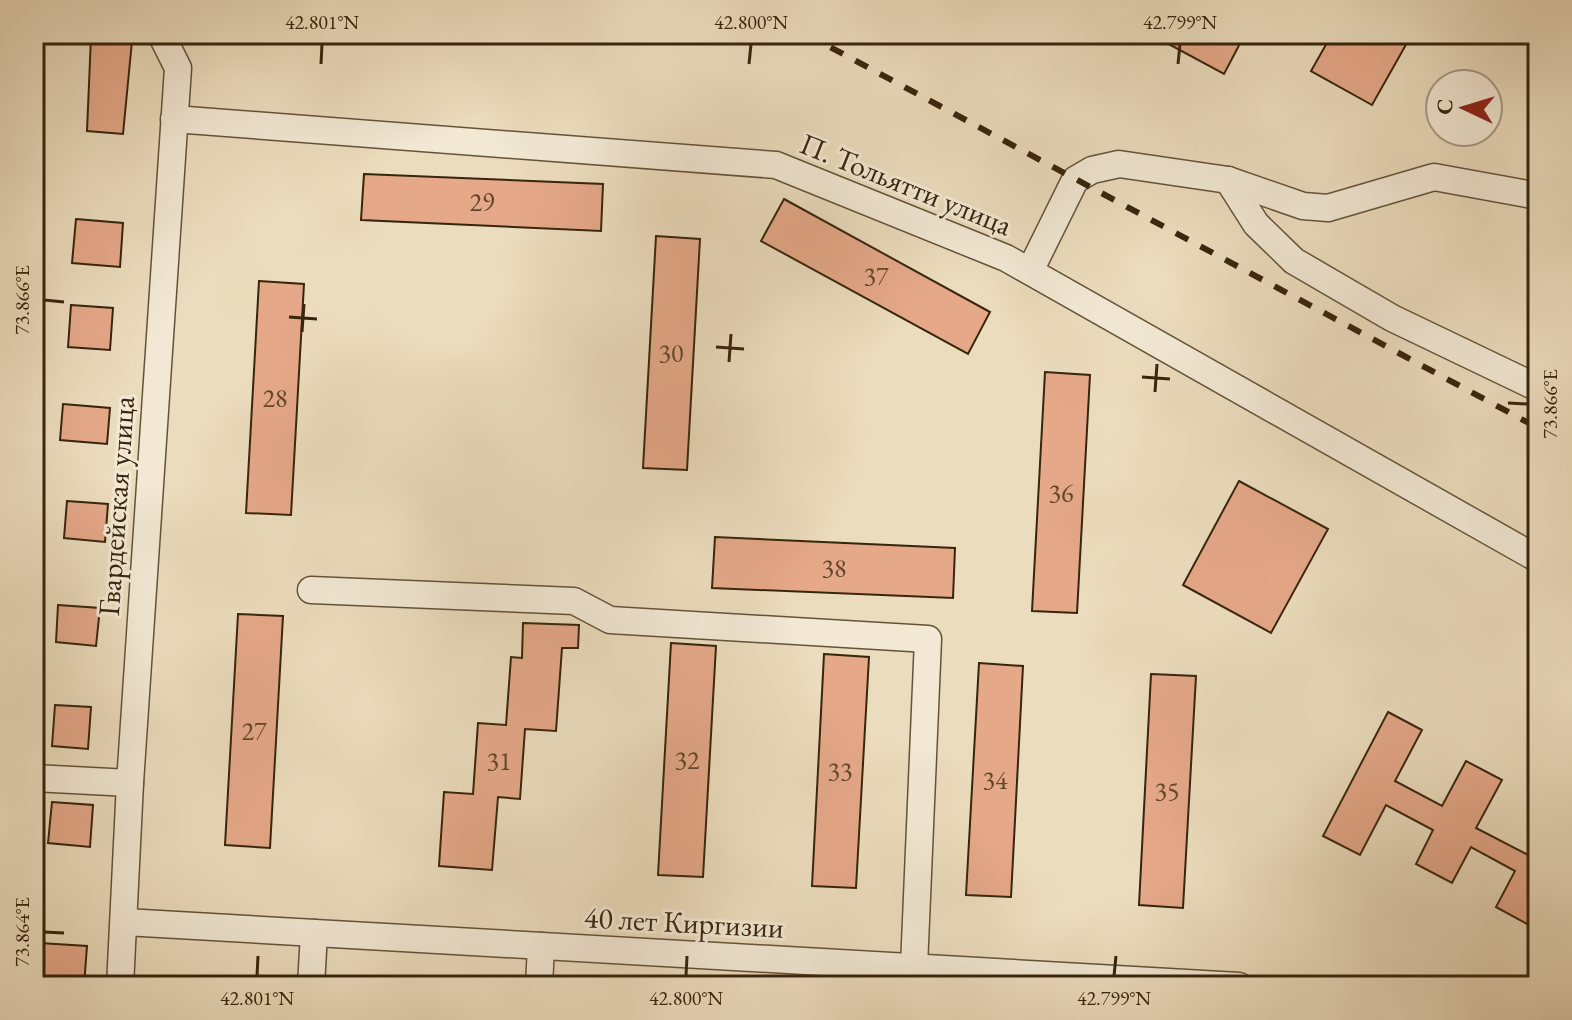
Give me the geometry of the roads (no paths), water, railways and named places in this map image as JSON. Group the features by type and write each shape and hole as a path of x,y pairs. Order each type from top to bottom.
{"street":[{"name":"Гвардейская улица","path":"120,986 130,783 178,68 161,34"},
{"name":"П. Тольятти улица","path":"174,119 776,165 1006,258 1538,559"},
{"path":"1030,271 1075,180 1092,170 1119,164 1228,180 1303,206 1328,208 1434,177 1538,196"},
{"path":"1228,180 1256,224 1294,261 1392,318 1538,388"},
{"path":"311,590 574,601 610,620 928,639 914,967"},
{"path":"34,778 130,783"},
{"name":"40 лет Киргизии","path":"125,922 541,946 877,976 914,967 1239,986"},
{"path":"311,986 314,933"},
{"path":"539,986 541,946"}],"railway":[{"path":"806,34 1538,428"}]}
